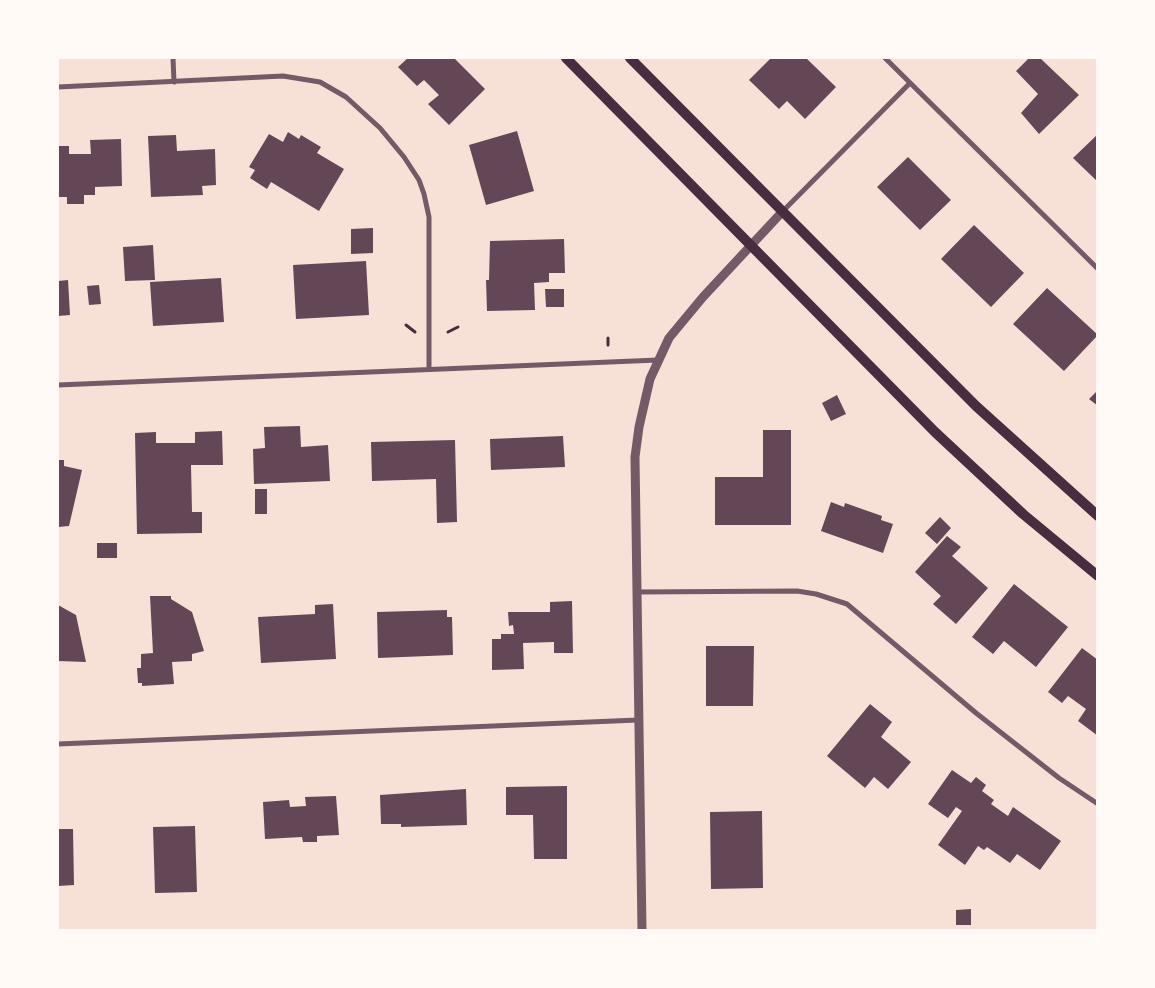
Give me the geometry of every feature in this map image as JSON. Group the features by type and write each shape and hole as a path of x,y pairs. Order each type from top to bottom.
{"main road":[{"path":"566,58 750,247 976,472 1055,542 1098,576"},
{"path":"630,58 976,406 1098,516"}],"street":[{"path":"173,58 174,82"},
{"path":"885,58 1098,270"},
{"path":"58,87 272,76 305,78 320,82 336,90 365,115 404,157 419,180 424,194 429,217 430,368"},
{"path":"642,930 635,457 639,427 650,378 677,327 783,211 910,83"},
{"path":"58,385 658,360"},
{"path":"637,592 797,591 816,594 847,604 983,719 1060,778 1098,804"},
{"path":"58,744 638,720"}],"path":[{"path":"406,325 417,334"},
{"path":"448,332 458,326"},
{"path":"608,338 608,345"}],"building":[{"path":"408,58 454,58 485,89 449,125 428,104 439,95 424,80 417,86 398,67"},
{"path":"771,58 806,58 836,87 805,119 787,101 779,109 749,80"},
{"path":"1029,58 1040,58 1079,95 1039,134 1021,113 1038,94 1016,71"},
{"path":"517,131 534,191 486,205 469,145"},
{"path":"288,132 299,139 301,135 321,147 317,153 344,169 319,211 271,182 267,189 250,178 255,170 249,167 269,134 283,142"},
{"path":"1098,134 1098,182 1073,158"},
{"path":"176,135 177,151 215,149 216,185 202,186 203,195 151,197 148,136"},
{"path":"121,139 122,186 95,187 95,195 84,195 84,204 67,204 67,197 58,197 58,146 69,146 69,154 91,154 90,140"},
{"path":"908,157 951,200 920,230 877,187"},
{"path":"974,225 1024,273 991,307 941,259"},
{"path":"373,228 373,253 351,254 351,229"},
{"path":"564,239 565,273 549,273 549,282 534,283 535,310 487,311 486,280 489,280 490,241"},
{"path":"153,245 155,280 125,281 123,247"},
{"path":"366,261 369,315 296,319 293,265"},
{"path":"221,278 224,322 153,326 150,282"},
{"path":"68,280 70,315 58,316 58,281"},
{"path":"99,285 101,304 89,305 87,286"},
{"path":"1047,288 1098,335 1064,371 1013,324"},
{"path":"545,289 564,289 564,307 546,307"},
{"path":"1098,390 1098,406 1089,399"},
{"path":"837,395 846,414 831,421 822,403"},
{"path":"300,426 301,447 328,445 330,481 254,484 253,449 265,448 264,427"},
{"path":"763,430 791,430 791,525 715,525 715,477 763,477"},
{"path":"222,431 223,465 191,465 192,512 202,512 202,533 137,534 135,433 156,432 156,443 195,443 195,432"},
{"path":"563,436 565,467 491,470 490,439"},
{"path":"455,440 457,522 437,523 436,479 372,481 371,442"},
{"path":"58,460 64,460 64,466 82,470 69,526 58,527"},
{"path":"255,489 267,489 267,514 255,514"},
{"path":"831,502 844,507 845,503 882,516 881,520 893,524 883,553 821,531"},
{"path":"940,517 951,528 937,544 925,533"},
{"path":"947,536 961,547 952,556 988,588 956,624 933,604 941,596 915,572"},
{"path":"97,543 117,543 117,558 97,558"},
{"path":"1014,584 1068,627 1036,667 1004,641 993,654 972,637"},
{"path":"150,596 171,596 171,599 192,612 204,651 192,654 192,661 172,662 174,684 142,686 142,683 138,683 137,668 141,668 141,654 153,653"},
{"path":"572,601 573,653 554,653 554,642 523,643 524,669 492,670 492,639 501,639 501,634 514,634 513,625 509,626 508,612 550,612 550,602"},
{"path":"333,604 336,659 261,663 258,617 315,614 315,605"},
{"path":"58,605 76,615 86,662 58,661"},
{"path":"447,610 447,617 452,617 453,655 378,658 377,612"},
{"path":"706,646 754,646 753,706 706,706"},
{"path":"1082,648 1098,660 1098,736 1078,721 1086,709 1068,696 1062,703 1048,692"},
{"path":"870,704 892,722 881,737 911,762 888,789 874,777 865,788 827,756"},
{"path":"952,770 971,783 976,777 986,785 982,791 994,800 991,804 1008,816 1013,807 1061,841 1040,870 1017,854 1010,863 987,847 984,850 978,846 965,865 938,845 962,811 956,807 948,818 928,804"},
{"path":"567,786 567,859 534,859 533,815 506,815 506,787"},
{"path":"466,789 467,825 401,827 401,824 381,824 380,795"},
{"path":"336,796 339,835 317,836 317,842 303,842 302,837 265,839 263,802 289,800 290,807 306,806 305,797"},
{"path":"762,811 763,888 711,889 710,812"},
{"path":"195,826 197,892 155,893 153,827"},
{"path":"58,829 73,829 74,885 58,886"},
{"path":"971,909 971,925 956,925 956,910"}]}
